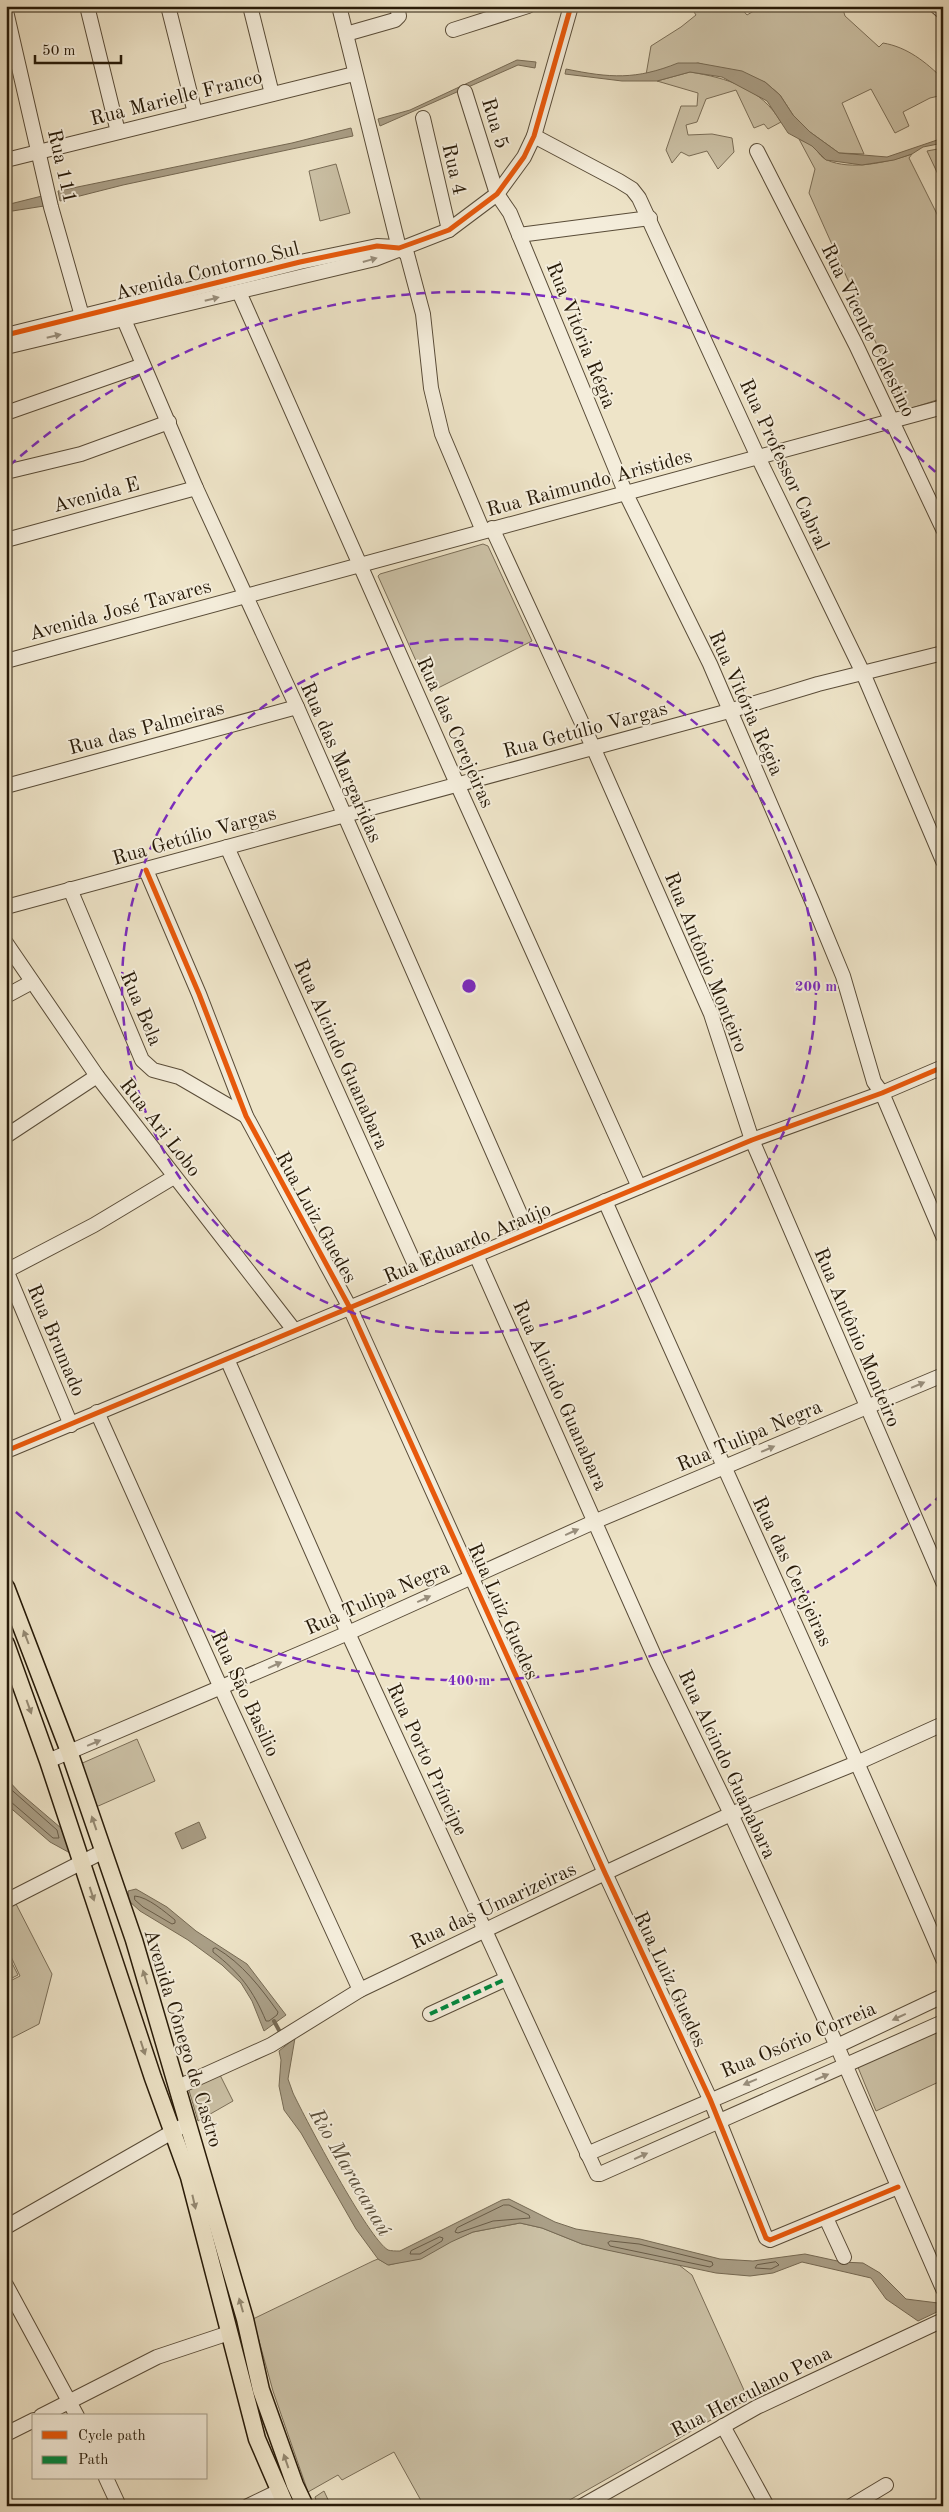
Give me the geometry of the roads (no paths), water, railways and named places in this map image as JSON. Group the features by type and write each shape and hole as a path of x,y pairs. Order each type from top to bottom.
{"main road":[{"name":"Avenida Cônego de Castro","path":"6,1587 70,1754 134,1940 245,2319 261,2390 294,2485 305,2506"},
{"name":"Avenida Cônego de Castro","path":"6,1644 48,1761 189,2177 257,2439 282,2498"}],"street":[{"path":"87,6 118,132"},
{"path":"168,6 194,113"},
{"path":"250,6 272,94"},
{"name":"Rua Antônio Monteiro","path":"339,6 354,74 399,248 407,254 422,314 431,388 442,434 593,747 711,1014 752,1140 943,1582"},
{"path":"346,34 394,20 399,16 397,6"},
{"path":"452,30 528,6"},
{"name":"Avenida Contorno Sul","path":"121,314 239,292 375,259 449,230 497,194 524,157 534,136 571,6"},
{"path":"936,6 943,12"},
{"name":"Rua 111","path":"6,11 40,151 51,207 84,323"},
{"name":"Rua Marielle Franco","path":"6,160 354,74"},
{"name":"Rua 5","path":"466,92 497,194"},
{"name":"Rua 4","path":"422,118 449,230"},
{"name":"Rua Professor Cabral","path":"534,136 632,189 650,218 758,457 863,673 943,861"},
{"name":"Rua Vicente Celestino","path":"757,151 856,345 943,529"},
{"name":"Rua Vitória Régia","path":"497,194 510,212 626,494 710,664 729,712 812,901 842,976 874,1082 882,1093 943,1236"},
{"path":"519,234 650,218"},
{"name":"Avenida Contorno Sul","path":"6,347 84,323 320,258 377,246 399,248"},
{"name":"Rua das Cerejeiras","path":"239,292 362,565 458,786 639,1187"},
{"name":"Rua das Margaridas","path":"121,314 196,488 296,707 528,1232"},
{"name":"Avenida Contorno Sul","path":"6,335 84,323"},
{"path":"6,413 143,365"},
{"name":"Rua Raimundo Aristides","path":"245,596 943,407"},
{"path":"6,472 81,454 169,422"},
{"name":"Avenida E","path":"6,540 196,488"},
{"name":"Avenida José Tavares","path":"6,661 245,596"},
{"name":"Rua Getúlio Vargas","path":"6,907 146,870 343,814 458,786 593,747 729,712 943,652"},
{"name":"Rua das Palmeiras","path":"6,786 296,707"},
{"name":"Rua Alcindo Guanabara","path":"227,847 421,1278"},
{"name":"Rua Luiz Guedes","path":"146,870 199,994 246,1116 350,1308 605,1873 710,2099 766,2238 770,2240 898,2187"},
{"name":"Rua Bela","path":"70,889 142,1060 153,1070 180,1077 246,1116"},
{"name":"Rua Ari Lobo","path":"6,943 97,1076 294,1330"},
{"path":"6,996 32,982"},
{"name":"Rua Eduardo Araújo","path":"6,1451 752,1140 882,1093 943,1067"},
{"path":"6,1136 97,1076"},
{"path":"6,1271 94,1225 174,1177"},
{"name":"Rua das Cerejeiras","path":"605,1201 723,1468 859,1762 943,1959"},
{"name":"Rua Alcindo Guanabara","path":"476,1255 596,1521 657,1662 731,1814 837,2046 943,2289"},
{"name":"Rua Brumado","path":"6,1271 71,1425"},
{"name":"Rua Porto Príncipe","path":"227,1359 348,1634 597,2174 719,2122"},
{"name":"Rua Tulipa Negra","path":"48,1761 70,1754 348,1634 596,1521 943,1375"},
{"name":"Rua São Basilio","path":"97,1412 221,1689 360,1990"},
{"name":"Rua das Umarizeiras","path":"178,2087 271,2045 360,1990 605,1873 731,1814 859,1762 943,1724"},
{"path":"6,1901 104,1852"},
{"path":"430,2014 506,1980"},
{"name":"Rua Osório Correia","path":"587,2154 710,2099 837,2046 943,1996"},
{"path":"719,2122 846,2067 943,2022"},
{"path":"6,2227 172,2131 188,2124"},
{"path":"826,2218 844,2257"},
{"path":"6,2285 76,2414"},
{"name":"Rua Herculano Pena","path":"582,2506 757,2407 943,2320"},
{"path":"45,2414 157,2357 229,2334"},
{"path":"6,2434 32,2421"},
{"path":"723,2426 767,2506"},
{"path":"107,2480 119,2506"},
{"path":"851,2506 886,2486"},
{"path":"248,2506 282,2498"}],"water":[{"path":"517,60 536,62 535,68 518,65 380,126 378,119 410,110"},
{"path":"678,63 698,63 742,71 765,82 780,95 793,115 810,132 839,153 887,157 943,138 943,143 923,147 912,154 894,160 862,165 826,160 812,146 788,133 767,101 722,77 690,72 657,81 622,81 565,74 566,69 610,76 636,75 663,69"},
{"path":"351,128 353,136 123,185 60,201 58,191 292,143"},
{"path":"42,196 44,206 6,212 6,205"},
{"path":"6,1778 20,1793 61,1828 70,1853 50,1842 6,1804"},
{"path":"199,1822 206,1838 182,1849 175,1833"},
{"path":"136,1889 167,1907 196,1931 247,1964 286,2015 264,2031 252,2001 241,1983 222,1965 188,1940 140,1911 129,1901 128,1891"},
{"path":"295,2038 288,2079 293,2093 323,2151 353,2202 379,2241 388,2250 400,2251 502,2200 509,2199 555,2222 576,2229 640,2239 720,2259 753,2261 805,2254 842,2262 863,2263 880,2273 906,2299 938,2303 941,2310 918,2321 886,2299 871,2278 802,2262 773,2273 750,2276 716,2273 582,2244 542,2228 520,2223 473,2232 421,2259 388,2265 378,2259 356,2229 301,2133 284,2110 279,2086 281,2060 279,2051"}],"waterway":[{"name":"Rio Maracanaú","path":"274,2021 281,2034"}]}
